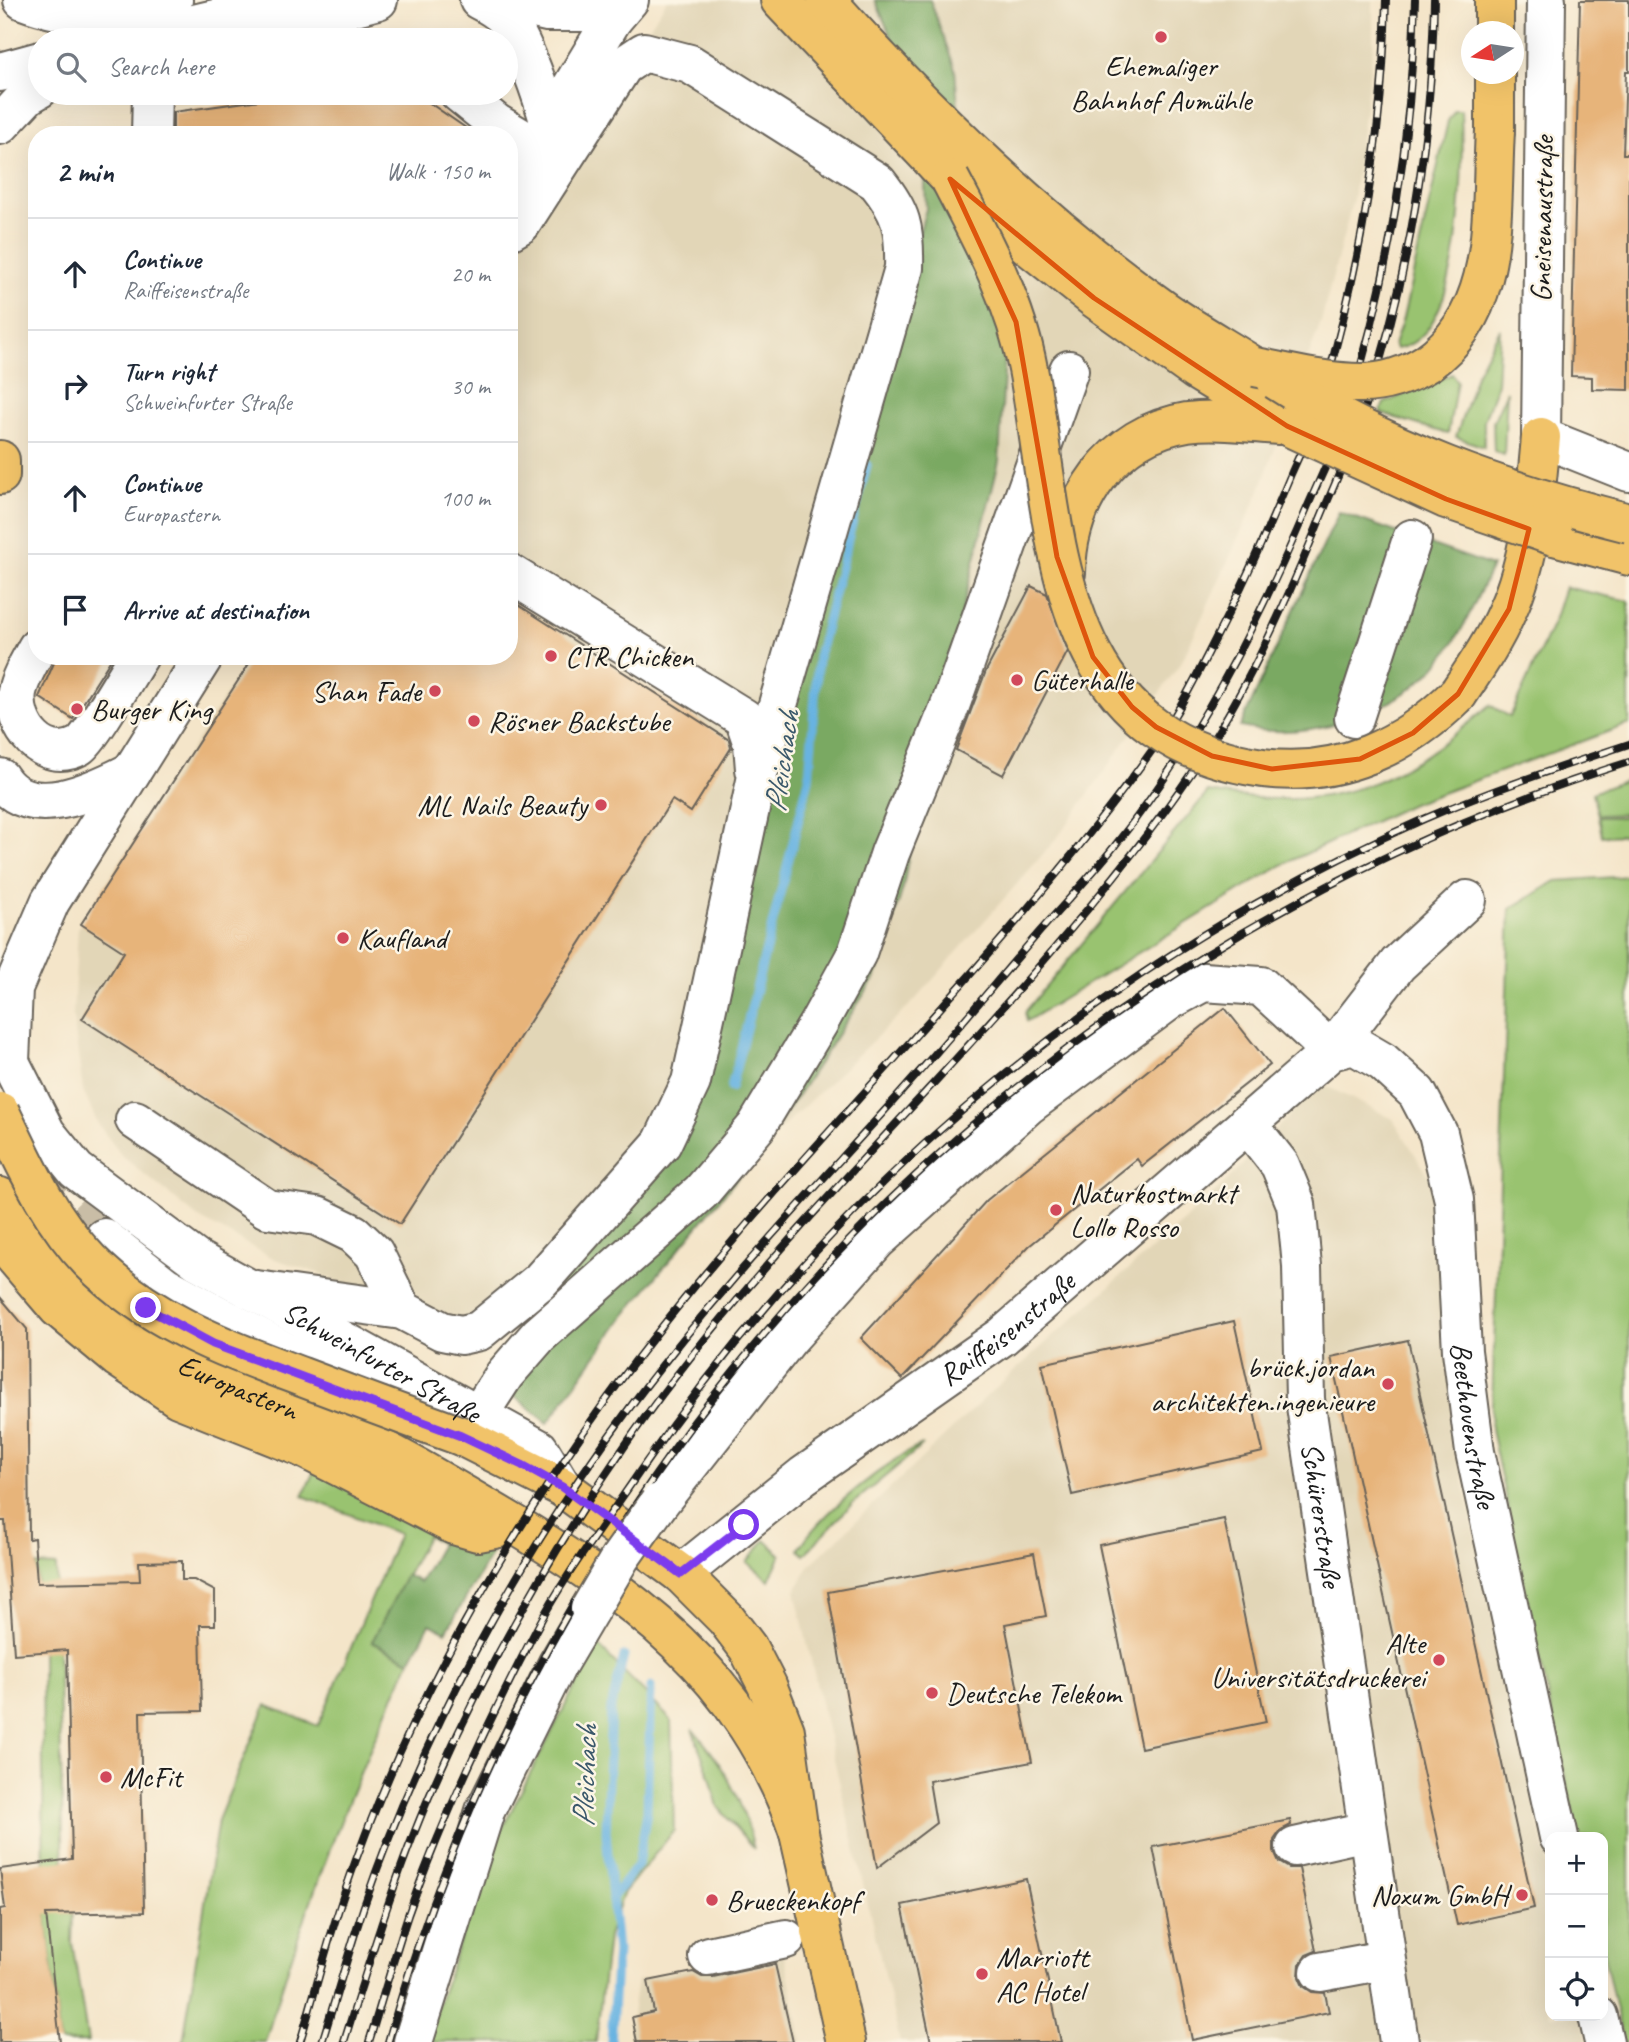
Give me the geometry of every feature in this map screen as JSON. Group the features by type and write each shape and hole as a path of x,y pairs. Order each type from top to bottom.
{"main road":[{"path":"780,0 950,179 1094,298 1195,370 1287,426 1446,499 1514,524 1629,556"},
{"path":"826,0 951,131 1029,203 1166,311 1255,367 1353,423 1421,455 1563,506 1629,523"},
{"path":"1494,0 1494,21"},
{"path":"1255,367 1363,383 1402,375 1420,367 1448,345 1470,317 1485,273 1495,131 1495,84"},
{"path":"950,179 990,257 1016,322 1028,368 1045,498 1069,599 1093,657 1132,707 1183,743 1242,765 1301,769 1360,758 1413,733 1458,694 1486,653 1509,609 1527,546 1541,437"},
{"path":"1069,599 1065,576 1070,528 1090,485 1121,451 1161,429 1184,422 1207,420 1287,426"},
{"path":"0,460 0,475"},
{"name":"Europastern","path":"0,1112 57,1220 90,1261 146,1308 213,1344 470,1425 562,1487 681,1574"},
{"name":"Europastern","path":"0,1197 71,1282 130,1333 198,1373 303,1413 364,1440 514,1525"},
{"path":"0,1240 58,1308 118,1358 178,1398 301,1447 454,1525 478,1532 514,1525 580,1566 652,1619 710,1674 756,1736 788,1800 799,1833"},
{"path":"681,1574 726,1619 748,1648 767,1685 785,1731 799,1833 846,2042"}],"street":[{"path":"23,0 56,13 95,14 173,0"},
{"path":"177,28 295,0"},
{"path":"270,28 378,0"},
{"path":"479,0 506,18 512,28"},
{"path":"496,0 547,12 592,12 617,6"},
{"name":"Gneisenaustraße","path":"1541,437 1540,332 1546,0"},
{"path":"518,176 617,6"},
{"path":"518,39 543,95 543,136"},
{"path":"249,1289 329,1303 369,1304 402,1310 442,1331 461,1335 479,1331 540,1282 662,1143 691,1082 756,781 904,268 905,236 898,208 877,182 690,64 644,52 623,66 522,224 518,226"},
{"path":"0,125 28,95 27,71"},
{"path":"151,126 152,105"},
{"path":"474,105 496,123 507,126"},
{"path":"518,129 543,136"},
{"path":"470,1425 505,1374 539,1335 701,1192 756,1127 831,1000 857,953 890,853 950,706 1069,369"},
{"path":"1541,437 1629,472"},
{"path":"1354,718 1412,539"},
{"path":"518,579 744,718 753,744 756,781"},
{"path":"29,665 18,690 18,718 29,737 46,748 64,752 82,744 133,665"},
{"path":"0,950 50,902 198,665"},
{"path":"0,778 9,790 18,794 56,801 104,786 129,774"},
{"name":"Raiffeisenstraße","path":"681,1574 803,1476 997,1342 1247,1123 1343,1048 1398,964 1467,900"},
{"name":"Schweinfurter Straße","path":"50,902 23,958 9,1010 10,1062 46,1133 76,1170 197,1261 415,1380 470,1425"},
{"name":"Beethovenstraße","path":"414,2042 485,1811 557,1665 620,1558 659,1503 790,1337 877,1240 1027,1106 1170,1000 1203,982 1261,986 1343,1048 1383,1062 1417,1093 1438,1133 1454,1200 1462,1351 1471,1429 1558,1832"},
{"path":"135,1120 267,1209 317,1216 354,1234 374,1253 402,1310"},
{"name":"Schürerstraße","path":"1247,1123 1280,1165 1296,1204 1302,1266 1304,1399 1399,2042"},
{"path":"329,1303 353,1266 354,1234"},
{"name":"Europastern","path":"104,1238 165,1286 288,1353 415,1380"},
{"path":"1295,1847 1367,1831"},
{"path":"708,1956 786,1939"},
{"path":"1320,1972 1385,1960"},
{"path":"1599,2021 1604,2042"}],"highlighted area":[{"path":"950,179 1094,298 1287,426 1446,499 1529,529 1509,609 1458,694 1413,733 1360,759 1272,769 1212,756 1156,727 1132,707 1093,657 1057,557 1016,322"}],"shaded area":[{"path":"667,0 875,0 907,73 924,159 926,209 770,754 708,1077 533,1308 414,1327 324,1275 275,1259 197,1217 122,1156 98,1124 83,1091 73,1016 78,928 244,665 518,665 518,234"},
{"path":"930,0 1373,0 1373,46 1353,199 1321,322 1258,495 1182,661 1058,837 915,1000 767,1142 876,976 903,888 925,762 975,223 961,145 955,69"},
{"path":"1320,1083 1393,1119 1436,1188 1464,1484 1545,1851 1545,2021 1583,2021 1587,2042 900,2042 795,1591 810,1565 992,1391 1218,1190"},
{"path":"783,1949 802,2042 628,2042 637,1980"}],"green space":[{"path":"875,0 930,0 955,69 961,145 975,223 1005,355 999,461 925,762 903,888 876,976 767,1142 623,1317 548,1423 503,1387 533,1308 681,1132 770,754 926,209 924,159 907,73"},
{"path":"1455,110 1461,110 1462,168 1456,246 1448,283 1436,315 1419,338 1396,349 1394,345 1403,318 1448,121"},
{"path":"1500,329 1497,384 1484,421 1484,447 1456,437 1477,372"},
{"path":"1452,374 1457,381 1448,434 1380,413 1384,403"},
{"path":"1507,391 1504,455 1494,451 1493,422"},
{"path":"1339,512 1492,566 1452,646 1433,669 1392,701 1343,722 1317,728 1265,731 1240,727"},
{"path":"1565,587 1629,601 1629,724 1412,804 1282,865 1027,1021 1025,1012 1208,792 1253,798 1328,796 1392,775 1423,757 1490,705 1510,717 1554,621"},
{"path":"1629,779 1629,814 1598,815 1592,793"},
{"path":"1598,817 1629,817 1629,835 1602,836"},
{"path":"1629,876 1629,2042 1623,2042 1608,1974 1608,1832 1577,1832 1491,1430 1510,909 1556,881"},
{"path":"923,1445 852,1504 804,1555 799,1550 807,1537 836,1506 874,1475 909,1451"},
{"path":"314,1471 432,1527 372,1642 410,1661 368,1754 330,1849 265,2042 183,2042 218,1820 266,1705 318,1726 399,1534 303,1496"},
{"path":"432,1527 492,1553 446,1632 430,1624 410,1661 372,1642 406,1575 420,1582 441,1544 427,1535"},
{"path":"765,1540 781,1555 769,1580 747,1562"},
{"path":"36,1565 56,1566 65,1913 73,1913 72,1942 88,2042 60,2042 44,1897 42,1652"},
{"path":"597,1644 671,1720 674,1831 624,1892 608,1937 596,2042 425,2042 491,1850"},
{"path":"692,1729 731,1784 754,1849 718,1807"}],"building":[{"path":"1580,0 1629,0 1629,71 1626,71 1623,154 1629,154 1629,390 1592,389 1592,377 1571,376"},
{"path":"223,105 432,105 463,126 173,126 173,112"},
{"name":"Güterhalle","path":"1031,586 1047,594 1068,651 1003,775 956,750 986,671"},
{"name":"Kaufland","path":"518,605 729,740 731,748 691,812 672,800 400,1224 82,1019 124,952 81,924 248,665 518,665"},
{"path":"53,665 107,665 73,719 39,697"},
{"path":"1225,1008 1270,1065 1142,1166 1137,1159 1029,1246 902,1379 861,1338 987,1200"},
{"name":"McFit","path":"0,1297 27,1329 29,1539 34,1538 37,1583 140,1581 139,1562 182,1561 182,1580 194,1580 215,1591 215,1625 200,1625 202,1711 140,1712 144,1912 46,1914 60,2042 0,2042 0,1909 5,1908 0,1869 72,1859 67,1650 14,1654 5,1521 0,1521"},
{"path":"1234,1321 1263,1452 1072,1495 1042,1364"},
{"name":"Alte Universitätsdruckerei","path":"1408,1340 1534,1908 1457,1925 1331,1357"},
{"name":"Deutsche Telekom","path":"1224,1519 1266,1722 1141,1748 1099,1545"},
{"name":"Deutsche Telekom","path":"1034,1553 1046,1616 1005,1624 1032,1762 929,1781 936,1823 877,1868 828,1592"},
{"path":"1290,1820 1291,1825 1281,1830 1274,1840 1274,1851 1279,1862 1289,1868 1299,1868 1316,1951 1306,1955 1300,1964 1299,1977 1303,1986 1312,1992 1325,1993 1329,2012 1192,2040 1153,1847"},
{"name":"Marriott AC Hotel","path":"1026,1879 1061,2042 931,2042 902,1905"},
{"path":"775,1964 793,2042 637,2042 632,2017 654,2012 648,1981 693,1972 702,1977 713,1977"}],"waterway":[{"name":"Pleichach","path":"731,1088 809,779 818,657 867,465"},
{"name":"Pleichach","path":"611,2042 617,1951 606,1833 611,1708 624,1656"},
{"name":"Pleichach","path":"612,1898 638,1864 647,1812 651,1687"}],"tunnel":[{"path":"34,1167 104,1238"}],"railway":[{"path":"300,2042 344,1894 394,1765 456,1639 526,1518 564,1460 669,1318 737,1236 1021,917 1089,834 1153,749 1193,683 1253,562 1308,436 1336,349 1367,201 1380,101 1386,0"},
{"path":"322,2042 364,1906 415,1776 476,1650 546,1529 625,1414 687,1334 925,1066 1113,848 1171,769 1222,684 1267,597 1329,459 1344,422 1363,359 1396,207 1409,103 1415,0"},
{"path":"344,2042 399,1873 439,1774 504,1642 605,1474 731,1307 1000,1010 1107,885 1192,772 1245,684 1289,592 1348,454 1381,359 1406,258 1423,155 1429,103 1434,0"},
{"path":"369,2042 408,1915 436,1842 484,1735 547,1609 640,1471 717,1366 801,1268 891,1176 986,1090 1088,1012 1195,940 1307,876 1424,819 1551,770 1629,744"},
{"path":"388,2042 466,1819 570,1611 697,1418 846,1244 1015,1090 1203,957 1408,847 1629,762"}],"place":[{"name":"Ehemaliger Bahnhof Aumühle","path":"1161,37"},
{"name":"CTR Chicken","path":"551,656"},
{"name":"Güterhalle","path":"1017,680"},
{"name":"Shan Fade","path":"435,691"},
{"name":"Burger King","path":"77,709"},
{"name":"Rösner Backstube","path":"474,721"},
{"name":"ML Nails Beauty","path":"601,805"},
{"name":"Kaufland","path":"343,938"},
{"name":"Naturkostmarkt Lollo Rosso","path":"1056,1210"},
{"name":"brück.jordan architekten.ingenieure","path":"1388,1384"},
{"name":"Alte Universitätsdruckerei","path":"1439,1660"},
{"name":"Deutsche Telekom","path":"932,1693"},
{"name":"McFit","path":"106,1777"},
{"name":"Noxum GmbH","path":"1522,1895"},
{"name":"Brueckenkopf","path":"712,1900"},
{"name":"Marriott AC Hotel","path":"982,1974"}],"route":[{"path":"146,1308 213,1344 461,1436 522,1465 562,1487 681,1574 744,1525"}]}
